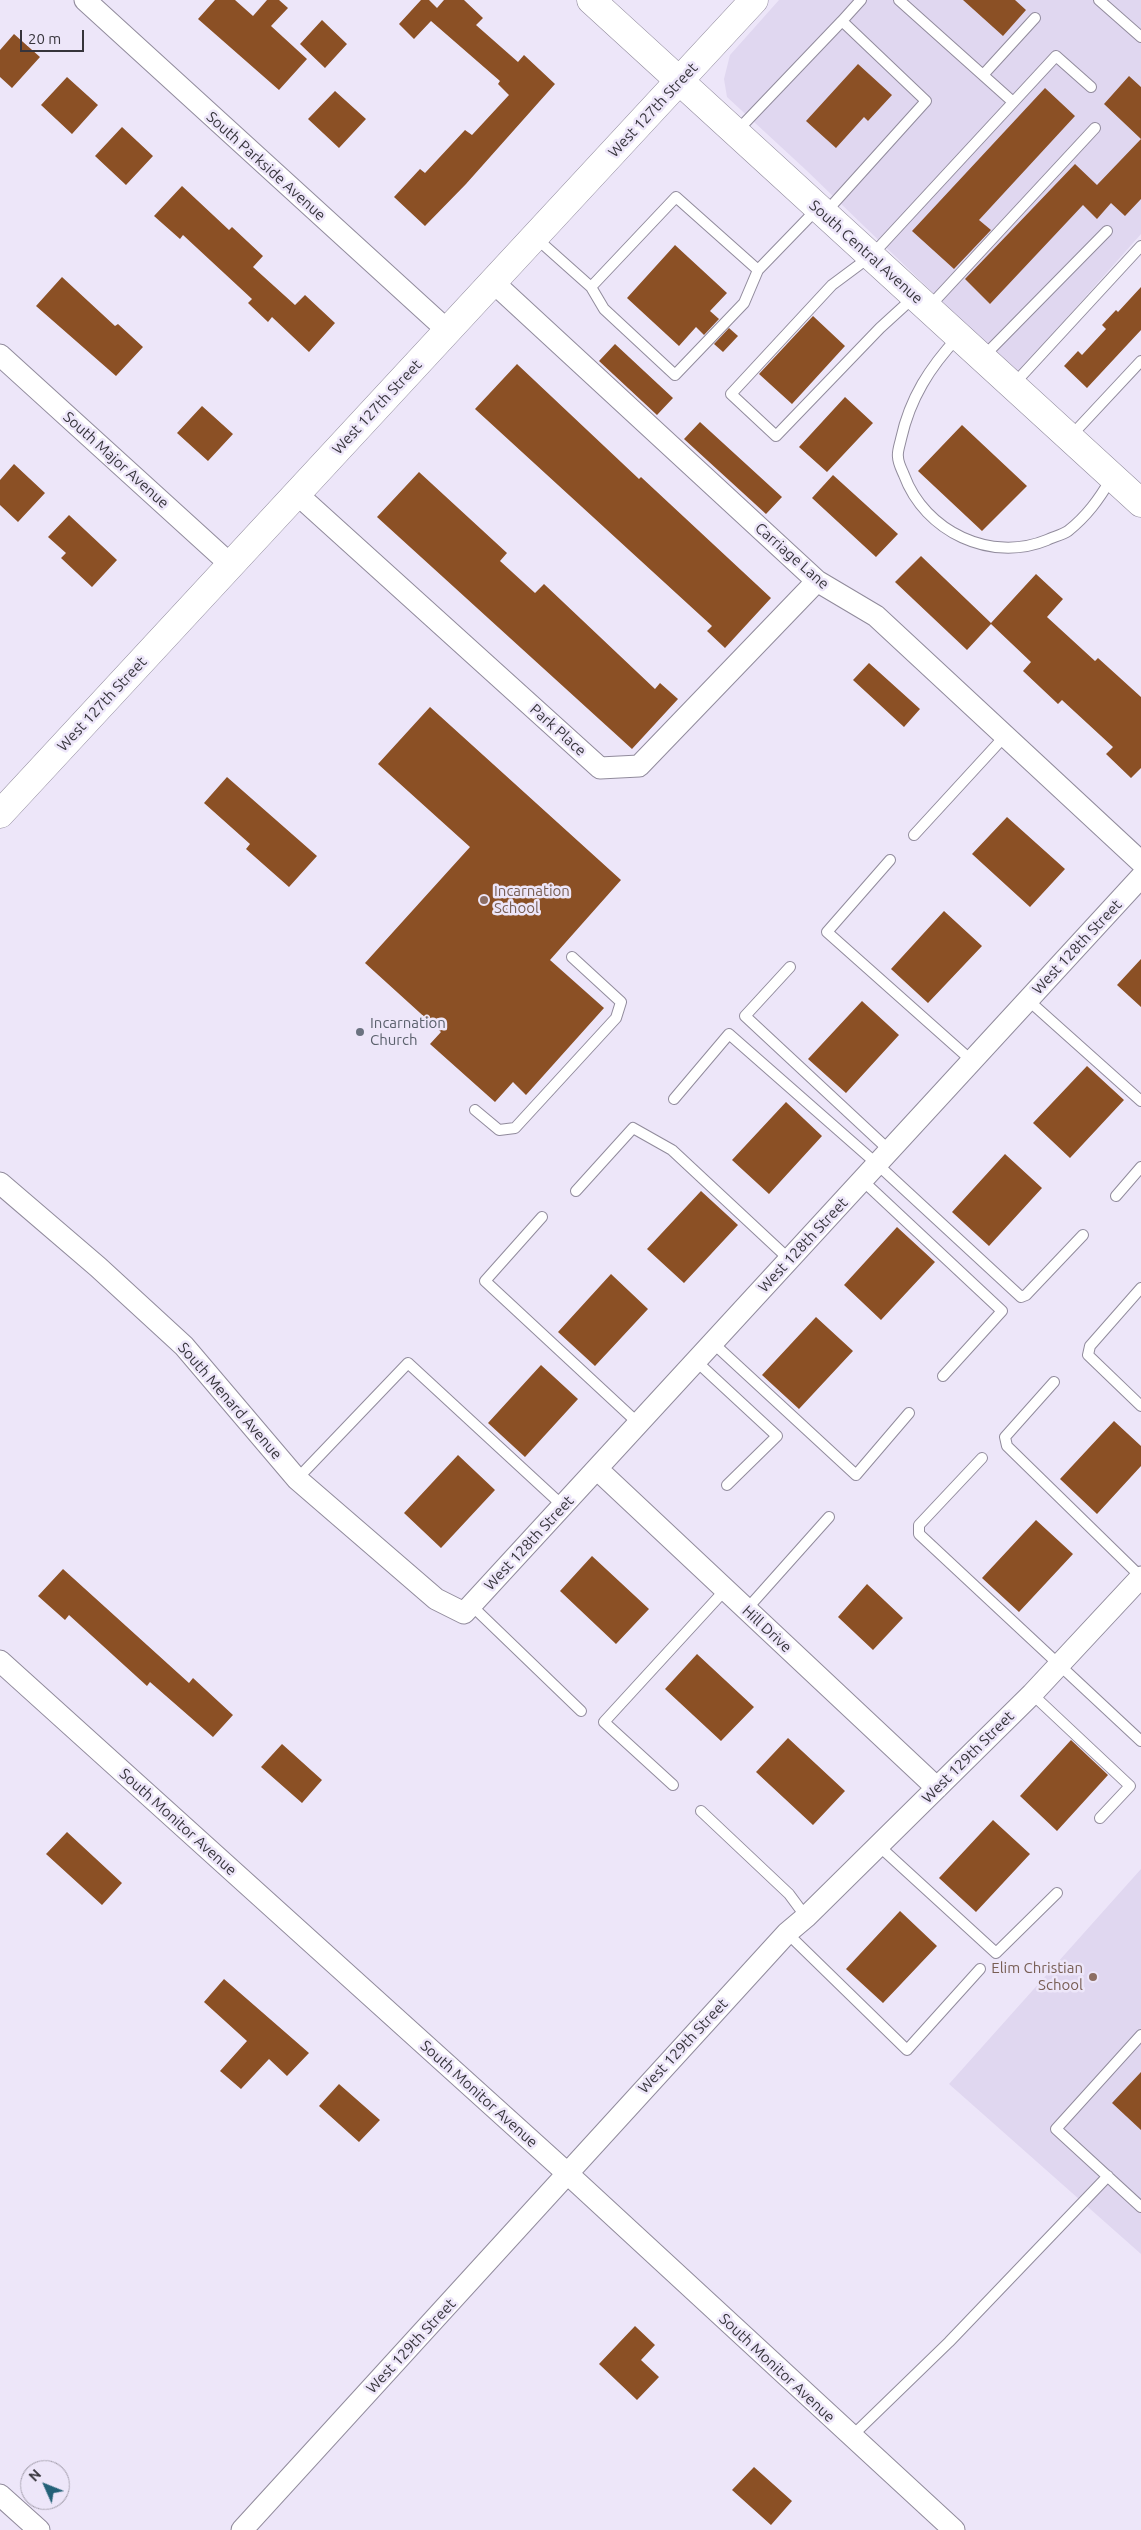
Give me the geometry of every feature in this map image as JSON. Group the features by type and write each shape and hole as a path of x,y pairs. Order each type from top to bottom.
{"main road":[{"name":"South Central Avenue","path":"591,0 1141,504"},
{"name":"West 127th Street","path":"4,802 231,565 754,0"}],"street":[{"name":"South Parkside Avenue","path":"85,0 448,331"},
{"name":"Carriage Lane","path":"493,282 817,580 876,616 1004,737 1141,862"},
{"name":"South Major Avenue","path":"0,355 231,565"},
{"name":"Park Place","path":"297,494 600,768 639,766 817,580"},
{"name":"West 128th Street","path":"468,1609 1141,877"},
{"name":"South Menard Avenue","path":"0,1183 98,1267 184,1346 297,1479 436,1599 468,1609"},
{"name":"Hill Drive","path":"597,1469 937,1788"},
{"name":"West 129th Street","path":"242,2530 787,1933 806,1918 1032,1694 1141,1577"},
{"name":"South Monitor Avenue","path":"0,1662 568,2174 954,2530"},
{"path":"0,2495 39,2530"}],"lane":[{"path":"736,132 861,0"},
{"path":"899,0 1013,102"},
{"path":"1099,0 1141,37"},
{"path":"983,76 1035,18"},
{"path":"535,237 591,287 604,309 675,375 744,303 758,270 821,211 926,101 842,21"},
{"path":"1091,87 1056,56 871,256 832,285 731,394 776,436 880,328 921,302 1095,128"},
{"path":"591,287 676,197 758,270"},
{"path":"982,358 1107,230"},
{"path":"1013,386 1141,246"},
{"path":"959,336 939,358 918,389 905,420 898,457 910,491 932,519 962,539 997,548 1033,545 1066,532 1093,508 1112,477"},
{"path":"1069,438 1141,361"},
{"path":"914,834 1004,737"},
{"path":"890,860 827,932 972,1061"},
{"path":"475,1110 499,1130 515,1128 616,1018 621,1002 572,957"},
{"path":"790,966 744,1016 1021,1297 1026,1295 1083,1235"},
{"path":"1028,1000 1141,1101"},
{"path":"674,1099 729,1034 884,1157"},
{"path":"576,1191 633,1128 672,1150 790,1260"},
{"path":"1116,1196 1141,1167"},
{"path":"862,1180 1002,1311 943,1376"},
{"path":"542,1217 485,1280 639,1424"},
{"path":"1141,1288 1090,1346 1088,1354 1141,1406"},
{"path":"713,1343 856,1475 909,1413"},
{"path":"696,1361 777,1436 727,1486"},
{"path":"297,1479 408,1362 563,1506"},
{"path":"1054,1382 1005,1436 1007,1446 1141,1577"},
{"path":"982,1458 919,1525 919,1534 1141,1741"},
{"path":"746,1610 829,1517"},
{"path":"673,1784 604,1722 725,1590"},
{"path":"468,1609 580,1711"},
{"path":"1032,1694 1130,1786 1100,1818"},
{"path":"701,1811 789,1894 806,1918"},
{"path":"879,1846 996,1953 1057,1893"},
{"path":"787,1933 907,2050 980,1969"},
{"path":"1141,2035 1056,2128 1141,2207"},
{"path":"851,2437 949,2342 1108,2176"}],"shaded area":[{"path":"779,0 1141,0 1141,234 1017,374 806,170 727,97 724,79 730,55"},
{"name":"Elim Christian School","path":"1141,1869 1141,2254 949,2084"}],"building":[{"path":"215,0 235,0 253,16 267,0 279,0 288,8 271,26 307,59 279,90 198,19"},
{"path":"421,0 429,0 437,8 444,0 464,0 483,18 476,25 518,62 524,55 555,84 466,184 425,226 394,197 420,169 425,173 465,130 472,135 509,95 498,84 500,81 431,21 414,39 399,24"},
{"path":"963,0 1015,0 1026,10 1003,36"},
{"path":"322,20 347,44 325,68 300,44"},
{"path":"14,34 40,57 12,88 0,77 0,50"},
{"path":"858,64 892,95 868,121 864,117 836,148 806,121"},
{"path":"1129,76 1141,87 1141,139 1104,104"},
{"path":"67,77 98,105 72,134 41,105"},
{"path":"1045,88 1075,116 979,220 991,230 954,269 912,231"},
{"path":"335,91 366,119 339,148 308,119"},
{"path":"122,127 153,156 126,185 95,156"},
{"path":"1141,139 1141,199 1125,216 1111,203 1097,219 1083,205 990,304 965,279 1075,164 1097,185"},
{"path":"182,186 229,230 232,227 263,256 253,267 295,305 305,295 335,323 309,352 272,317 268,322 248,303 252,299 183,235 180,239 154,216"},
{"path":"675,245 727,293 710,311 719,319 704,335 696,327 679,346 627,298"},
{"path":"62,277 115,326 118,324 143,347 116,376 36,306"},
{"path":"1141,287 1141,330 1087,388 1064,366 1078,351 1082,355 1106,329 1102,325 1116,310 1118,312"},
{"path":"813,316 845,346 792,404 759,374"},
{"path":"729,328 738,336 723,352 714,344"},
{"path":"615,344 673,398 657,415 599,361"},
{"path":"517,364 639,479 641,477 771,598 725,648 707,631 712,626 475,409"},
{"path":"845,397 873,423 827,472 799,447"},
{"path":"202,406 233,434 208,461 177,433"},
{"path":"700,422 782,497 766,514 684,439"},
{"path":"962,425 1027,486 982,531 918,471"},
{"path":"14,464 45,493 18,522 0,505 0,480"},
{"path":"419,472 507,553 500,561 535,593 544,584 655,689 660,683 678,699 632,749 377,517"},
{"path":"833,475 898,534 876,557 812,498"},
{"path":"69,515 117,560 92,587 61,558 66,553 48,537"},
{"path":"921,556 991,623 1036,574 1063,599 1047,617 1095,661 1098,658 1141,697 1141,768 1131,778 1106,754 1113,747 1062,700 1058,704 1023,671 1031,662 991,624 967,650 895,582"},
{"path":"869,663 920,709 904,727 853,680"},
{"path":"430,707 621,880 550,960 604,1008 526,1095 513,1082 495,1102 430,1044 441,1032 365,963 470,847 378,764"},
{"path":"227,777 317,856 289,887 246,849 250,844 204,803"},
{"path":"1007,817 1065,869 1030,907 972,854"},
{"path":"944,911 982,946 928,1003 891,969"},
{"path":"1141,959 1141,1007 1117,985"},
{"path":"862,1001 899,1035 846,1093 808,1059"},
{"path":"1087,1066 1124,1100 1070,1158 1033,1123"},
{"path":"786,1102 822,1136 769,1194 732,1160"},
{"path":"1005,1154 1042,1188 989,1246 952,1212"},
{"path":"701,1191 738,1225 684,1283 647,1249"},
{"path":"897,1227 935,1262 881,1320 844,1285"},
{"path":"611,1274 648,1309 595,1366 558,1332"},
{"path":"816,1317 853,1351 799,1409 762,1375"},
{"path":"541,1365 578,1399 525,1457 488,1423"},
{"path":"1114,1421 1141,1446 1141,1466 1097,1514 1060,1479"},
{"path":"458,1455 495,1490 441,1548 404,1513"},
{"path":"1036,1520 1073,1554 1019,1612 982,1578"},
{"path":"592,1556 649,1609 616,1644 560,1591"},
{"path":"63,1569 189,1683 193,1678 233,1715 213,1737 150,1682 147,1686 69,1615 65,1620 38,1596"},
{"path":"867,1584 903,1618 873,1650 838,1617"},
{"path":"697,1654 754,1707 721,1741 665,1689"},
{"path":"788,1738 845,1791 813,1825 756,1772"},
{"path":"1071,1740 1108,1775 1057,1831 1020,1796"},
{"path":"282,1744 322,1780 302,1803 261,1767"},
{"path":"993,1820 1030,1854 976,1912 939,1878"},
{"path":"67,1832 122,1883 102,1905 46,1854"},
{"path":"900,1911 937,1946 883,2003 846,1969"},
{"path":"224,1979 309,2053 287,2076 269,2059 241,2089 220,2071 247,2041 204,2002"},
{"path":"1141,2072 1141,2130 1112,2103"},
{"path":"339,2084 380,2120 359,2142 319,2106"},
{"path":"635,2326 655,2345 641,2360 659,2377 637,2400 599,2364"},
{"path":"754,2467 792,2501 771,2525 732,2490"}],"place":[{"name":"Incarnation School","path":"484,900"},
{"name":"Incarnation Church","path":"360,1032"},
{"name":"Elim Christian School","path":"1093,1977"}]}
